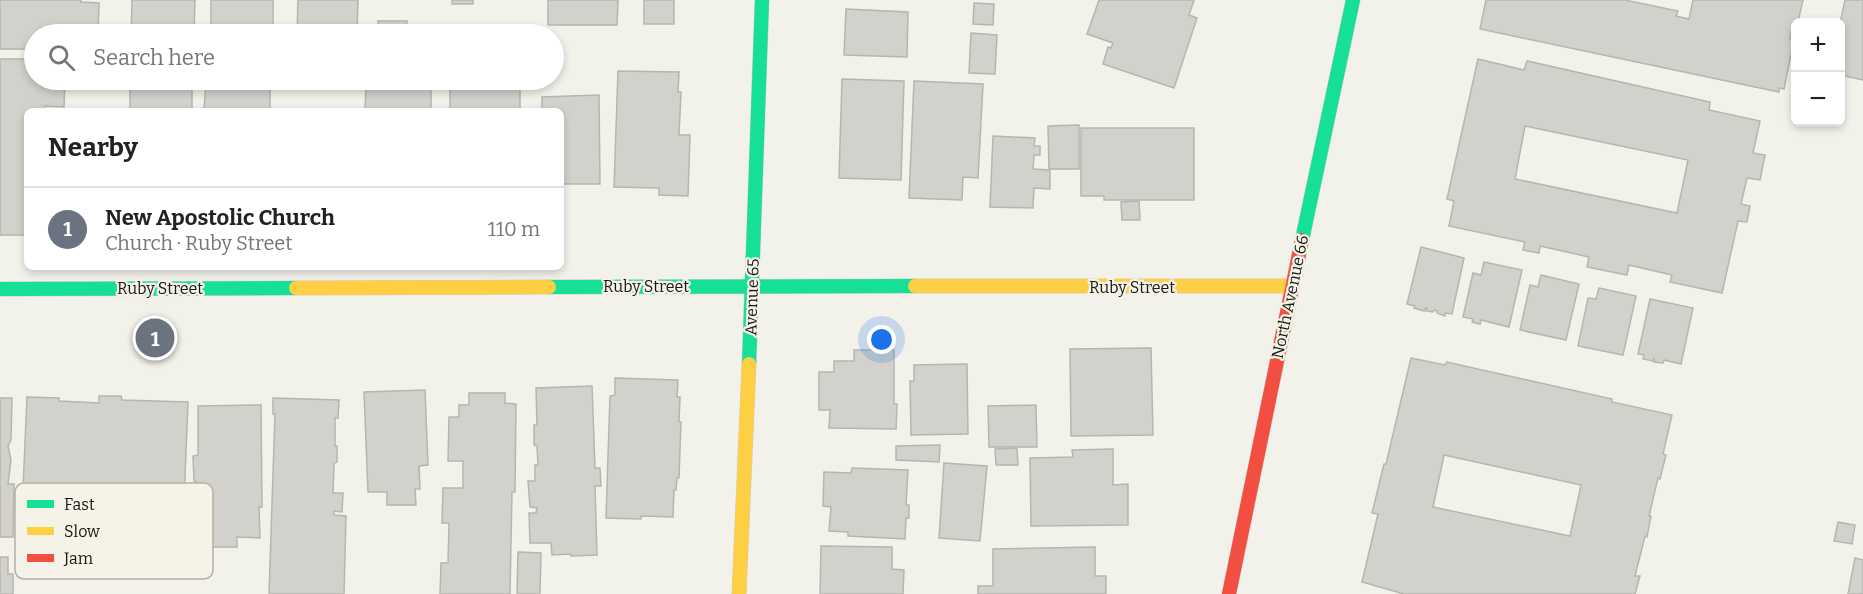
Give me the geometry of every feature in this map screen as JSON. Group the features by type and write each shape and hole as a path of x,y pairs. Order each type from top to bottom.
{"street":[{"name":"Avenue 65","path":"739,594 762,0"},
{"name":"North Avenue 66","path":"1229,594 1353,0"},
{"name":"Ruby Street","path":"0,289 1292,286"}],"building":[{"path":"0,0 81,0 81,2 99,3 98,24 24,24 24,49 0,49"},
{"path":"132,0 195,0 194,24 131,24"},
{"path":"211,0 273,0 273,24 211,24"},
{"path":"298,0 358,0 357,24 297,24"},
{"path":"452,0 473,0 473,4 452,4"},
{"path":"548,0 618,0 617,25 548,24"},
{"path":"644,0 674,0 674,24 644,24"},
{"path":"1099,0 1194,0 1189,15 1197,18 1174,88 1103,64 1108,47 1111,48 1113,43 1087,34"},
{"path":"1486,0 1625,0 1678,11 1676,16 1689,19 1693,0 1803,0 1799,18 1791,18 1791,55 1784,89 1779,88 1779,92 1480,29"},
{"path":"1845,0 1863,0 1863,80 1845,76 1845,18 1841,18"},
{"path":"974,3 994,4 993,25 973,24"},
{"path":"846,9 908,12 907,57 844,55"},
{"path":"378,21 407,21 407,24 378,24"},
{"path":"971,33 997,35 995,74 969,73"},
{"path":"0,59 24,59 24,90 65,90 64,107 24,108 24,235 0,235"},
{"path":"1478,59 1524,70 1527,61 1710,102 1709,110 1760,121 1753,153 1765,155 1760,180 1747,178 1741,204 1750,206 1747,222 1738,221 1722,293 1670,282 1672,275 1629,265 1627,275 1587,267 1589,257 1540,246 1539,253 1523,250 1525,242 1449,226 1454,201 1447,199","holes":["1525,126 1688,160 1677,213 1515,179"]},
{"path":"618,71 679,72 678,92 681,92 679,135 690,135 688,196 659,195 659,188 614,187"},
{"path":"842,79 904,81 901,180 839,178"},
{"path":"914,81 983,84 978,178 963,177 962,200 909,198"},
{"path":"130,90 192,90 192,108 130,108"},
{"path":"205,90 270,90 270,108 204,108"},
{"path":"366,90 431,90 431,108 365,108"},
{"path":"450,90 520,90 520,108 450,108"},
{"path":"599,95 600,184 564,184 564,108 542,108 542,97"},
{"path":"1079,125 1079,169 1049,169 1048,126"},
{"path":"1081,128 1194,128 1194,200 1104,200 1104,196 1081,196"},
{"path":"993,136 1035,138 1034,146 1040,146 1040,155 1034,155 1033,169 1050,170 1050,189 1034,188 1033,208 990,207"},
{"path":"1139,201 1140,220 1122,220 1121,202"},
{"path":"1421,247 1464,258 1452,314 1445,313 1445,316 1434,310 1433,312 1426,311 1427,308 1425,308 1424,311 1407,304"},
{"path":"1484,262 1522,270 1509,327 1481,320 1480,324 1472,322 1473,319 1463,317 1473,273 1481,275"},
{"path":"1541,275 1579,284 1566,340 1520,330 1530,285 1538,287"},
{"path":"1599,288 1636,296 1623,355 1578,346 1588,298 1596,299"},
{"path":"1650,299 1693,308 1681,364 1664,360 1663,363 1654,362 1654,358 1653,361 1643,359 1644,355 1638,354"},
{"path":"1151,348 1153,435 1071,436 1070,349"},
{"path":"854,350 894,350 896,429 829,428 830,410 819,410 819,372 834,372 834,361 854,361"},
{"path":"1411,358 1445,365 1447,362 1612,399 1612,402 1672,415 1663,454 1666,455 1660,479 1658,478 1649,516 1651,516 1647,537 1645,536 1635,576 1640,576 1635,594 1404,594 1362,582 1378,514 1372,513 1384,464 1386,464","holes":["1444,455 1581,485 1570,536 1433,507"]},
{"path":"967,364 968,434 911,435 910,381 914,381 914,365"},
{"path":"615,378 678,380 677,397 680,397 679,422 681,422 679,478 677,478 676,490 674,490 673,517 606,518 610,396 615,395"},
{"path":"592,386 595,468 600,468 601,486 595,486 597,555 552,555 551,543 530,543 529,513 536,513 537,508 530,507 528,481 535,481 535,465 538,465 537,446 534,445 534,425 537,425 536,388"},
{"path":"425,390 428,465 419,466 420,489 415,489 416,505 387,505 387,492 368,492 364,392"},
{"path":"469,393 505,393 505,403 516,404 510,594 440,594 441,563 448,563 449,523 442,523 443,488 463,488 463,461 448,461 449,417 459,417 459,405 469,405"},
{"path":"99,396 121,396 122,400 188,402 185,483 23,483 27,397 99,403"},
{"path":"0,398 12,398 11,440 8,446 11,460 8,484 14,484 13,537 0,537"},
{"path":"273,398 339,400 338,418 335,418 337,462 334,463 333,493 343,493 342,512 334,511 334,515 346,516 344,594 269,594 275,414 273,414"},
{"path":"261,405 260,538 237,537 237,547 213,547 213,483 194,481 193,456 198,455 198,406"},
{"path":"1036,405 1037,447 989,447 988,406"},
{"path":"940,445 939,462 896,460 896,446"},
{"path":"1017,448 1018,465 996,465 995,449"},
{"path":"1113,449 1113,485 1128,484 1128,525 1031,526 1030,458 1073,457 1072,450"},
{"path":"944,463 987,466 980,541 939,538"},
{"path":"852,468 908,470 906,505 909,505 909,518 906,518 905,539 848,536 848,532 829,531 831,507 823,506 824,472 851,473"},
{"path":"1838,522 1855,525 1852,544 1834,541"},
{"path":"821,546 892,547 892,569 904,570 903,594 820,594"},
{"path":"1095,547 1095,576 1106,576 1106,594 978,594 978,586 993,586 993,549"},
{"path":"518,552 541,553 540,594 517,594"},
{"path":"0,557 8,557 8,574 13,574 13,594 0,594"},
{"path":"1855,558 1863,560 1863,594 1848,594"}],"traffic: fast":[{"path":"749,364 762,0"},
{"path":"1302,240 1353,0"},
{"path":"549,287 915,286"},
{"path":"0,289 296,288"}],"traffic: slow":[{"path":"915,286 1292,286"},
{"path":"296,288 549,287"},
{"path":"739,594 749,364"}],"traffic: jam":[{"path":"1229,594 1302,240"}],"place":[{"name":"New Apostolic Church","path":"155,338"}]}
